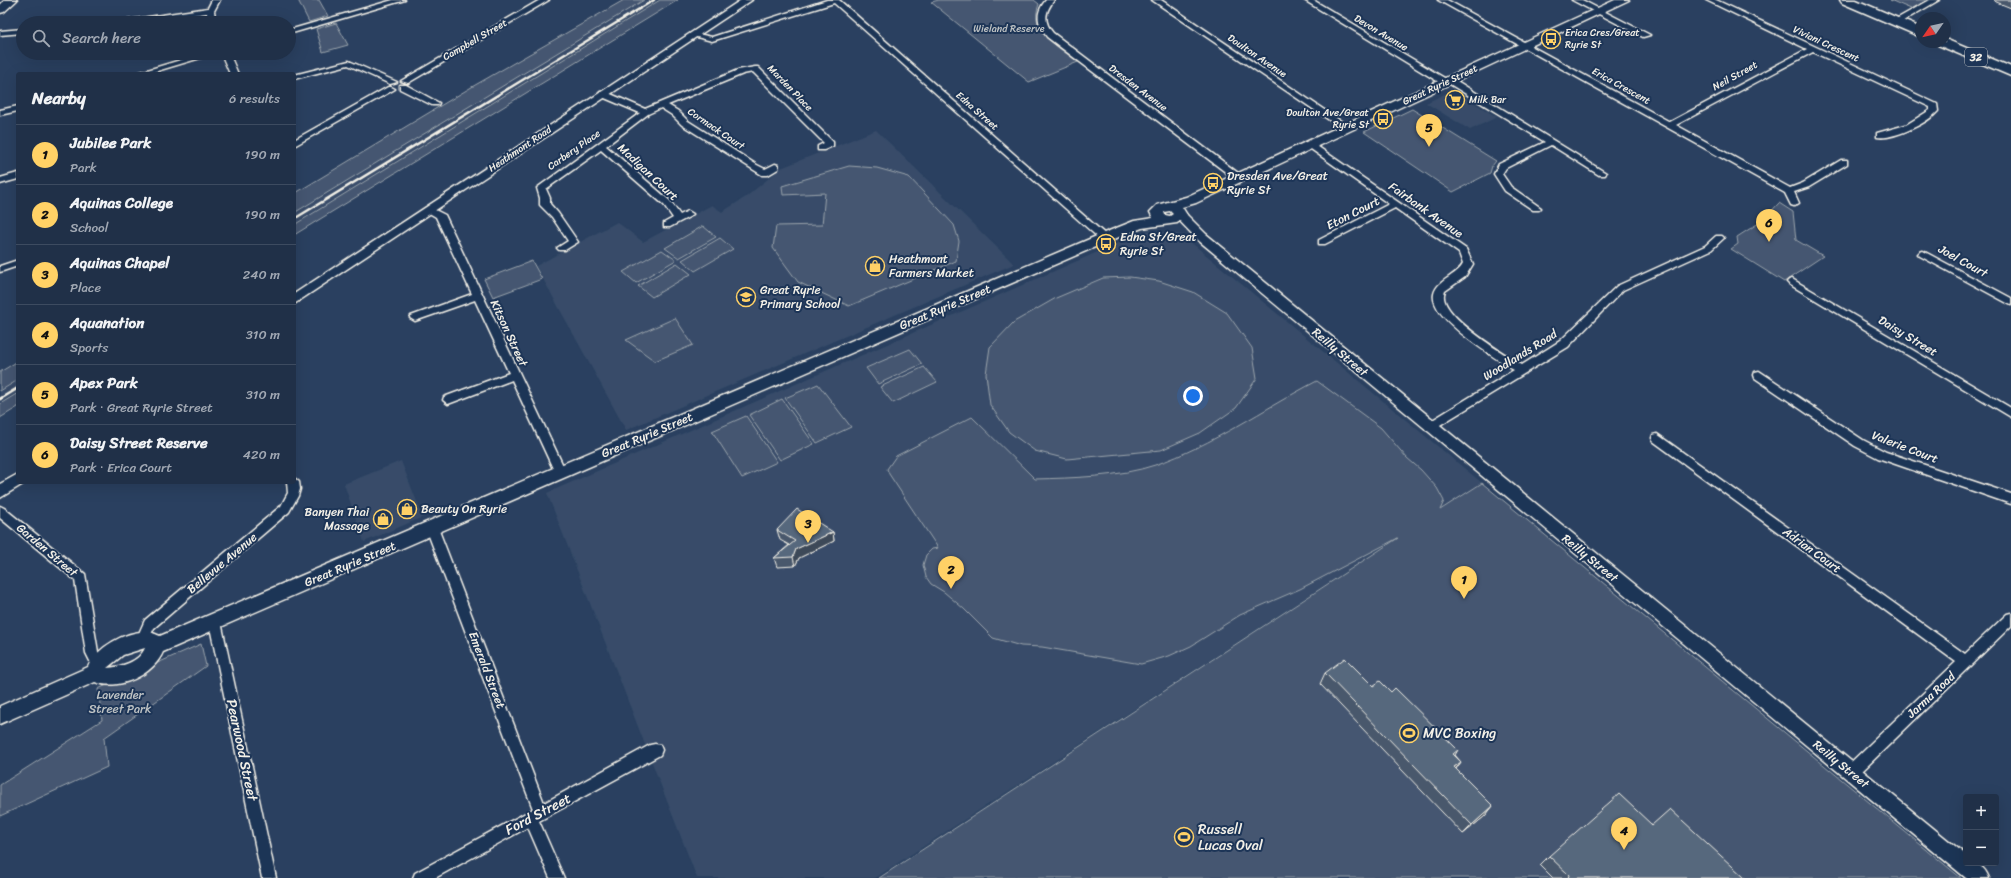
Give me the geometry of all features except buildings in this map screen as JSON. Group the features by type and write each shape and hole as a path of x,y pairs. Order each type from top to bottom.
{"main road":[{"path":"0,10 12,0"},
{"name":"Great Ryrie Street","path":"97,668 119,648 149,644 214,622 1104,238 1169,214 1191,200 1624,0"},
{"path":"1846,0 1901,19 1915,21"},
{"path":"1870,0 1915,29"},
{"name":"32","path":"1951,35 2011,61"},
{"name":"32","path":"1951,46 2011,72"},
{"path":"0,715 97,668 100,677 106,678 126,673 149,660 153,654 149,644"}],"street":[{"path":"209,16 210,10 216,0"},
{"path":"296,30 401,0"},
{"name":"Campbell Street","path":"404,84 545,0"},
{"name":"Heathmont Road","path":"296,299 747,0"},
{"path":"693,36 712,39 835,0"},
{"name":"Edna Street","path":"835,0 1104,238"},
{"name":"Doulton Avenue","path":"1156,0 1347,128"},
{"name":"Devon Avenue","path":"1308,0 1602,173"},
{"name":"Erica Crescent","path":"1442,0 1789,191"},
{"path":"1576,0 1646,35"},
{"name":"Viviani Crescent","path":"1710,0 1934,106 1934,112 1918,124 1903,130 1880,135"},
{"path":"1901,19 1935,0"},
{"name":"Dresden Avenue","path":"1048,3 1040,17 1042,24 1050,35 1239,178"},
{"path":"169,16 210,10"},
{"path":"0,33 16,32"},
{"name":"Neil Street","path":"1670,125 1812,49"},
{"path":"145,72 188,60"},
{"path":"228,60 233,72"},
{"path":"296,76 341,64 350,63 392,85"},
{"name":"Marden Place","path":"661,105 741,72 755,68 834,142 821,148"},
{"path":"296,143 392,85 404,84 435,103"},
{"path":"603,94 645,112 661,105"},
{"name":"Cormack Court","path":"661,105 675,113 685,123 765,173 775,167"},
{"path":"0,113 16,109"},
{"name":"Carbery Place","path":"562,248 573,242 555,215 545,205 545,198 541,188 638,119 645,112"},
{"path":"1536,208 1508,189 1498,174 1502,166 1551,142"},
{"name":"Madigan Court","path":"600,145 609,151 667,203 678,219"},
{"name":"Fairbank Avenue","path":"1311,145 1463,251 1468,264 1464,273 1441,288 1439,292 1439,304 1452,321 1521,370"},
{"path":"1794,203 1789,191 1806,185 1844,162"},
{"path":"0,181 16,177"},
{"name":"Eton Court","path":"1322,242 1396,204"},
{"name":"Kitson Street","path":"429,210 440,215 560,472"},
{"name":"Madigan Court","path":"668,225 688,214"},
{"name":"Reilly Street","path":"1169,214 1202,237 1430,427 1980,878"},
{"name":"Woodlands Road","path":"1430,427 1564,344 1620,288 1708,248 1719,238"},
{"name":"Joel Court","path":"1923,254 2011,302"},
{"path":"0,269 16,264"},
{"name":"Daisy Street","path":"1792,282 2011,413"},
{"path":"415,318 477,296"},
{"path":"448,400 514,375"},
{"name":"Valerie Court","path":"1759,375 1859,443 1882,455 2011,499"},
{"name":"Adrian Court","path":"1657,438 1966,662"},
{"path":"0,492 16,481"},
{"name":"Bellevue Avenue","path":"149,644 150,624 285,509 292,499 294,484"},
{"name":"Garden Street","path":"0,511 81,578 92,653 97,668"},
{"name":"Emerald Street","path":"432,528 536,815 557,878"},
{"name":"Jarma Road","path":"1851,772 2011,618"},
{"name":"Pearwood Street","path":"214,622 269,878"},
{"name":"Ford Street","path":"420,878 655,750"}],"shaded area":[{"path":"644,0 660,0 296,224 296,212"},
{"path":"1453,90 1497,117 1470,130 1426,103"},
{"name":"Great Ryrie Primary School","path":"876,130 1014,264 626,430 536,266 617,222 643,242 712,205 722,212 746,197 781,168"},
{"path":"1148,230 1182,235 1482,483 875,878 697,878 547,493"},
{"path":"16,381 16,394 0,404 0,391"},
{"path":"401,461 423,517 364,542 344,484"}],"green space":[{"path":"298,0 319,0 328,16 309,22"},
{"path":"624,0 644,0 296,212 296,193 470,88"},
{"path":"660,0 678,0 296,234 296,224"},
{"name":"Wieland Reserve","path":"939,0 1034,0 1039,4 1037,14 1041,31 1054,44 1078,62 1029,82 931,2"},
{"path":"1890,0 1927,0 1911,9"},
{"path":"336,23 348,45 323,52 316,29"},
{"path":"1412,109 1496,161 1492,166 1490,173 1453,192 1364,132"},
{"path":"849,166 877,168 909,177 954,225 959,241 956,261 849,306 798,282 773,248 776,226 822,225 825,193 783,195 782,186"},
{"path":"1779,203 1793,212 1796,240 1823,256 1784,282 1731,249 1738,244 1737,237 1762,221"},
{"path":"703,226 716,237 679,258 665,248"},
{"path":"720,238 733,249 695,271 682,260"},
{"path":"662,250 676,260 636,283 623,272"},
{"path":"532,261 542,279 493,297 484,279"},
{"path":"677,263 691,274 652,297 638,286"},
{"path":"1130,277 1159,281 1193,292 1227,313 1252,348 1257,378 1236,408 1200,433 1161,450 1067,459 1035,451 1009,432 990,405 986,374 990,347 1014,322 1056,298 1103,278"},
{"path":"675,318 693,345 655,361 626,340"},
{"path":"910,349 922,364 878,384 866,368"},
{"path":"16,362 16,381 0,391 0,372"},
{"path":"924,367 937,382 893,403 880,387"},
{"path":"1317,381 1381,428 1407,458 1421,470 1437,488 1444,501 1440,510 1482,483 1961,878 879,878 1398,538 1300,589 1240,615 1191,646 1169,656 1141,664 1042,647 1021,646 993,638 964,609 944,592 931,584 926,577 923,565 926,555 932,549 938,548 889,474 887,469 896,456 972,417 1035,479 1096,476 1127,472 1155,465 1176,457 1218,437"},
{"path":"818,384 851,427 817,443 785,398"},
{"path":"16,394 16,408 0,418 0,404"},
{"path":"782,399 814,444 780,460 749,415"},
{"path":"746,416 777,462 742,478 712,431"},
{"name":"Lavender Street Park","path":"201,644 206,666 104,738 107,767 0,816 0,785 102,720 98,689"}],"railway":[{"path":"296,218 654,0"},
{"path":"0,399 16,389"}],"place":[{"name":"Erica Cres/Great Ryrie St","path":"1551,39"},
{"name":"Milk Bar","path":"1455,100"},
{"name":"Doulton Ave/Great Ryrie St","path":"1383,119"},
{"name":"Apex Park","path":"1429,147"},
{"name":"Dresden Ave/Great Ryrie St","path":"1213,183"},
{"name":"Daisy Street Reserve","path":"1769,242"},
{"name":"Edna St/Great Ryrie St","path":"1106,244"},
{"name":"Heathmont Farmers Market","path":"875,266"},
{"name":"Great Ryrie Primary School","path":"746,297"},
{"name":"Beauty On Ryrie","path":"407,509"},
{"name":"Banyen Thai Massage","path":"383,519"},
{"name":"Aquinas Chapel","path":"808,543"},
{"name":"Aquinas College","path":"951,589"},
{"name":"Jubilee Park","path":"1464,599"},
{"name":"MVC Boxing","path":"1409,733"},
{"name":"Russell Lucas Oval","path":"1184,837"},
{"name":"Aquanation","path":"1624,850"}]}
